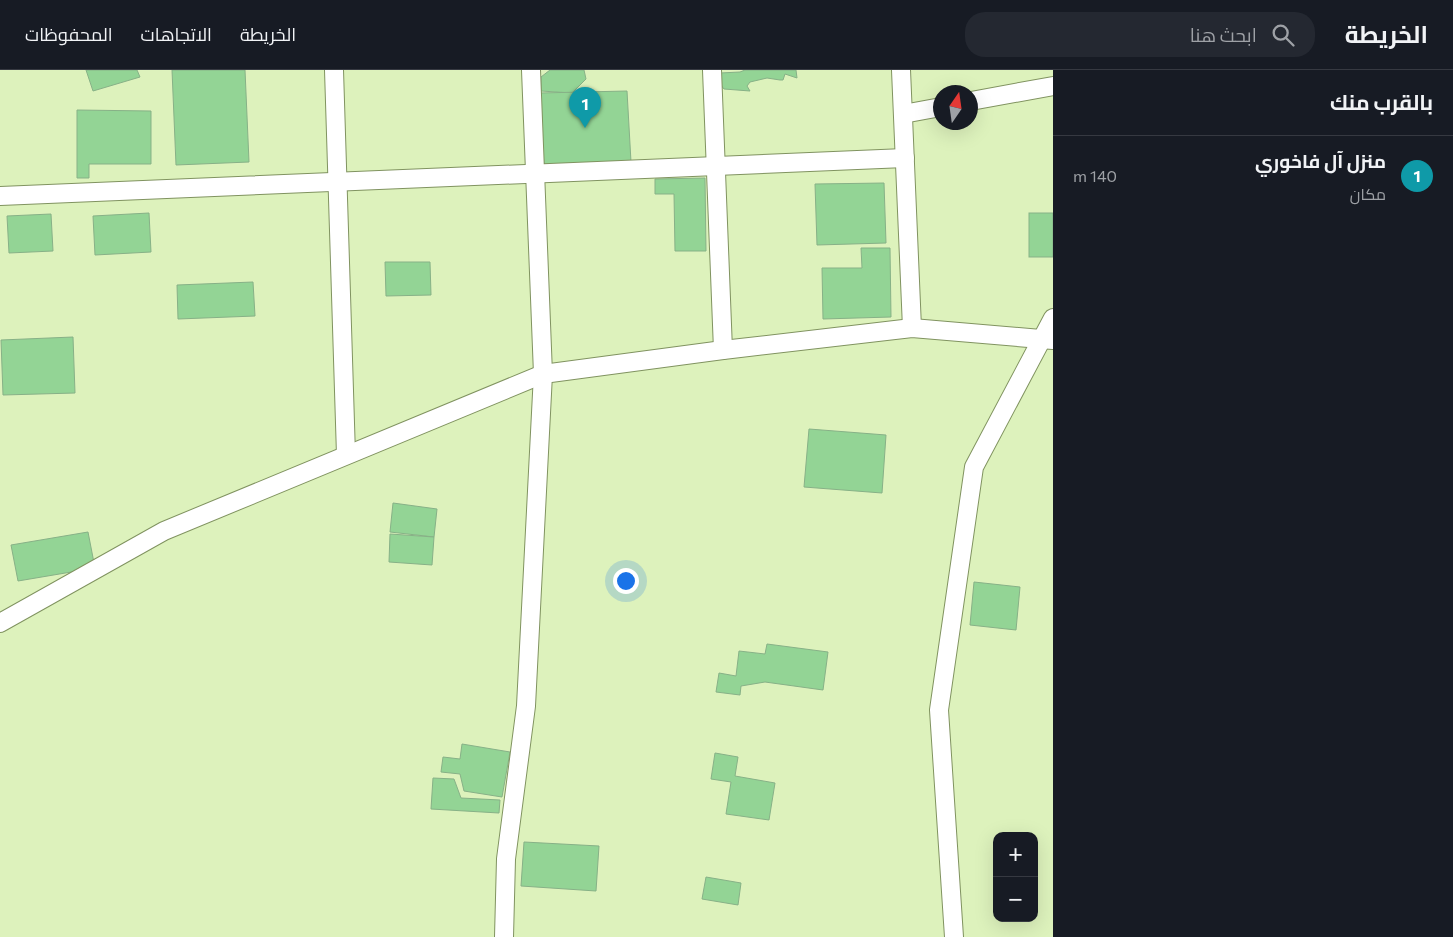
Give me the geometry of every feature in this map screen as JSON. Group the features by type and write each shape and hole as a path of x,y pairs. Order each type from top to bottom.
{"street":[{"path":"334,70 346,455"},
{"path":"504,937 506,859 526,706 543,374 531,70"},
{"path":"712,70 723,350"},
{"path":"901,70 912,328"},
{"path":"978,100 1053,86"},
{"path":"902,114 933,108"},
{"path":"0,196 905,158"},
{"path":"954,937 939,710 974,467 1047,340 1053,318"},
{"path":"0,623 164,531 543,374 723,350 912,328 1047,340"}],"building":[{"path":"86,70 137,70 140,77 93,91"},
{"path":"172,70 245,70 249,162 176,165"},
{"path":"550,70 584,70 586,79 572,93 541,91 541,77"},
{"path":"745,70 796,70 797,78 785,74 783,80 767,78 750,82 747,86 750,91 724,89 720,84 720,73"},
{"path":"627,91 631,162 544,166 539,93"},
{"path":"77,110 151,111 151,164 89,164 89,178 77,178"},
{"path":"705,178 706,251 675,251 674,194 655,194 655,179"},
{"path":"884,183 886,243 817,245 815,184"},
{"path":"149,213 151,252 95,255 93,216"},
{"path":"1029,213 1053,213 1053,257 1029,257"},
{"path":"51,214 53,251 9,253 7,216"},
{"path":"861,248 890,248 891,317 823,319 822,268 862,268"},
{"path":"385,262 430,262 431,295 386,296"},
{"path":"253,282 255,316 178,319 177,285"},
{"path":"73,337 75,393 3,395 1,340"},
{"path":"809,429 886,435 882,493 804,487"},
{"path":"393,503 437,509 434,537 390,532"},
{"path":"88,532 95,568 18,581 11,545"},
{"path":"390,534 434,537 432,565 389,562"},
{"path":"974,582 1020,587 1016,630 970,625"},
{"path":"767,644 828,652 823,690 765,682 741,686 740,695 716,692 719,673 736,676 739,651 765,654"},
{"path":"462,744 510,752 502,797 464,791 460,774 441,772 443,757 460,759"},
{"path":"715,753 738,757 735,776 775,783 769,820 726,814 731,782 711,779"},
{"path":"433,778 454,779 461,798 500,800 499,813 431,809"},
{"path":"524,842 599,846 596,891 521,886"},
{"path":"706,877 741,883 738,905 702,899"}],"place":[{"name":"منزل آل فاخوري","path":"585,128"}]}
